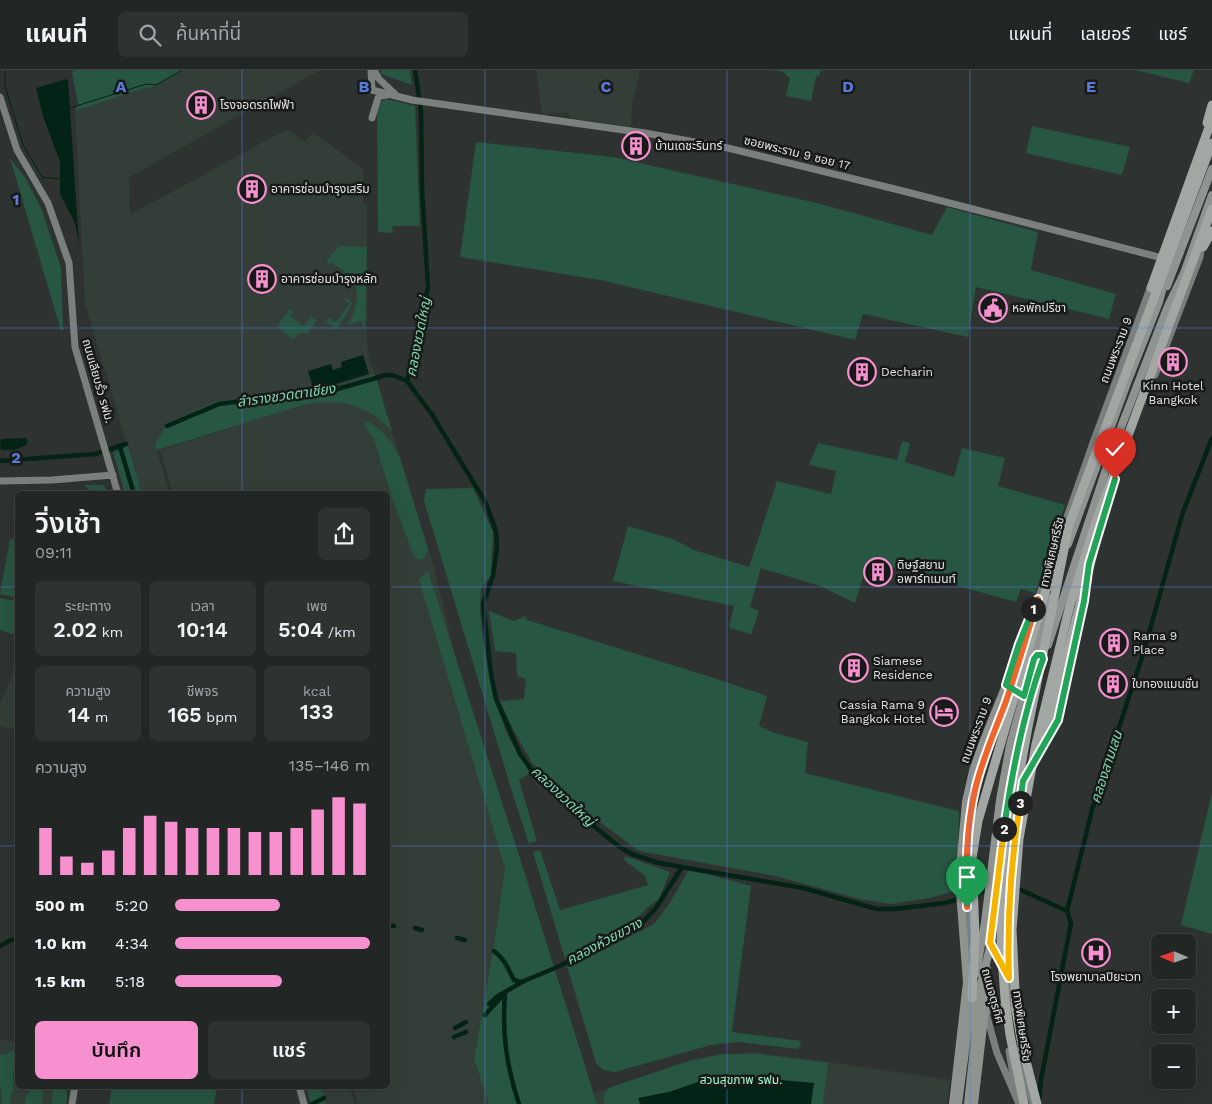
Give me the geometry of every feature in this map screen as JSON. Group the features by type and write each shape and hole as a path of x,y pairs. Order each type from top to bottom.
{"highway":[{"path":"1202,145 1212,105"},
{"path":"1143,328 1155,276 1212,119"},
{"name":"ทางพิเศษศรีรัช","path":"1020,1103 1004,989 1001,942 1004,871 1028,726 1069,525 1212,143"},
{"name":"ทางพิเศษศรีรัช","path":"1037,1104 1022,1045 1016,1010 1012,930 1019,839 1036,744 1083,561 1110,482 1191,266 1208,212"},
{"path":"1191,266 1212,231"},
{"path":"1014,767 1042,734 1051,717 1110,482"},
{"path":"972,998 976,936 972,858 973,841 1044,596 1069,525"},
{"path":"1023,781 1030,748"}],"main road":[{"name":"ซอยพระราม 9 ซอย 17","path":"372,70 372,90 412,100 645,133 721,146 1171,260"},
{"path":"372,70 397,96"},
{"path":"372,118 376,102 380,96 397,96"},
{"name":"ถนนเลียบรั้ว รฟม.","path":"0,97 17,150 48,203 69,263 75,347 106,447 117,491"},
{"name":"ถนนพระราม 9","path":"952,1104 967,982 959,879 964,815 969,788 982,745 1006,685 1024,630 1038,599 1093,443 1140,320 1160,257 1198,152 1212,130"},
{"name":"ถนนพระราม 9","path":"968,1104 981,984 992,929 1000,800 1010,745 1049,602 1069,542 1127,383 1159,302 1171,260 1212,151"},
{"name":"ถนนพระราม 9","path":"1168,306 1177,269 1212,169"},
{"name":"ถนนพระราม 9","path":"1159,302 1177,269 1212,184"},
{"name":"ถนนพระราม 9","path":"1023,781 1058,720 1084,601 1089,564 1124,453 1200,257 1212,195"},
{"name":"ถนนพระราม 9","path":"958,1104 972,998 997,853 1014,767 1033,687 1113,448 1168,306 1184,273 1208,212"},
{"path":"0,480 52,480 113,475"},
{"path":"1044,578 1069,542"},
{"name":"ถนนจตุรทิศ","path":"1020,1103 998,1053 972,960 966,874 968,830 975,791 988,745 1005,704 1038,599"},
{"path":"1034,659 1039,654 1042,655 1043,659"},
{"path":"1006,685 1024,696"},
{"name":"ถนนจตุรทิศ","path":"1023,781 1013,850 1008,949 1011,998 1025,1075 1033,1104"},
{"path":"967,982 976,936"},
{"path":"990,943 1009,978"},
{"name":"ถนนพระราม 9","path":"974,1104 988,984 987,960"},
{"path":"1011,998 1004,1003 1003,1009 1020,1103"},
{"path":"984,1018 989,1008 994,1005 998,1005 1003,1009"},
{"path":"957,1064 959,1094"},
{"path":"72,1104 75,1089"},
{"path":"299,1089 304,1104"}],"shaded area":[{"path":"184,70 321,70 129,177 130,215 287,129 305,142 313,132 363,169 363,203 367,204 367,342 368,354 375,374 332,388 215,402 155,445 169,491 141,491 85,304 75,111 148,87 150,89"},
{"path":"536,70 639,70 632,103 631,127 570,118 568,112 543,115"},
{"path":"67,79 79,245 75,223 60,194 60,162 43,116 36,88"},
{"path":"363,355 369,374 329,386 313,388 308,371 331,364 333,370 342,367 341,362"},
{"path":"337,402 362,408 384,421 392,431 434,567 505,868 494,945 474,1058 489,1104 358,1104 353,1089 390,1089 390,491 172,491 160,450 304,405"},
{"path":"27,438 27,445 14,450 1,450 0,441 2,439"},
{"path":"15,670 15,730 0,726 0,705"},
{"path":"0,1040 15,1042 15,1089 64,1089 67,1092 66,1104 0,1104"},
{"name":"สวนสุขภาพ รฟม.","path":"751,1052 950,1080 947,1104 597,1104 594,1093 692,1059"},
{"path":"739,1076 814,1083 811,1104 640,1104 638,1098 669,1092 704,1080"},
{"path":"322,1089 350,1089 355,1104 326,1104"}],"green space":[{"path":"76,70 184,70 149,89 148,87 75,111 78,105 72,72"},
{"path":"381,70 410,70 412,85 381,74"},
{"path":"774,70 821,70 819,76 816,76 811,101 786,96 790,78 783,72"},
{"path":"1135,70 1194,70 1189,83"},
{"path":"387,99 415,106 420,226 392,226 393,233 378,232 377,111 381,102"},
{"path":"1032,126 1130,147 1122,175 1026,153"},
{"path":"476,142 613,157 821,204 932,235 947,207 1038,232 1031,270 1116,294 1109,319 976,287 968,337 863,314 855,340 600,280 460,257"},
{"path":"10,158 26,179 42,210 61,268 63,330 61,331"},
{"path":"339,246 367,247 365,329 361,321 348,325 357,299 354,283 356,280 331,262 329,264 326,262"},
{"path":"345,298 351,301 351,305 337,330 326,322 329,317 336,322 350,304"},
{"path":"290,309 293,311 290,316 304,326 311,316 317,320 307,334 301,332 293,339 279,328 278,325"},
{"path":"375,374 392,431 383,422 363,409 352,405 328,402 304,405 157,450 155,445 167,424 215,402 332,388"},
{"path":"365,422 369,422 381,431 391,442 400,458 428,549 424,559 419,560 414,556 394,504 374,439 364,425"},
{"path":"902,441 910,443 905,462 954,477 962,448 1005,458 998,486 1065,505 1035,593 1021,589 1016,602 868,561 855,603 820,586 761,568 750,607 759,611 751,634 729,628 734,606 613,581 628,526 673,539 694,550 749,567 777,481 831,494 836,471 809,465 818,443 897,460"},
{"path":"128,446 141,491 124,491 113,452"},
{"path":"84,485 104,485 107,491 90,491"},
{"path":"473,488 493,532 491,575 481,589 480,612 485,653 493,694 507,734 530,773 519,780 537,841 529,844 424,501 426,489"},
{"path":"10,539 15,540 15,598 0,594"},
{"path":"428,571 597,1104 489,1104 474,1059 505,868 419,580"},
{"path":"0,598 15,601 15,635 0,630"},
{"path":"489,611 514,621 525,616 527,620 767,696 759,726 775,733 808,742 805,773 959,811 957,890 930,898 891,904 860,899 775,876 639,851 579,807 532,763 500,701 524,699 526,679 517,676 516,653 495,651"},
{"path":"1212,792 1212,934 1181,925"},
{"path":"540,850 560,910 648,885 645,876 624,860 625,856 670,872 659,899 628,927 565,959 533,852"},
{"path":"688,871 751,886 732,1032 801,1041 800,1046 797,1049 738,1042 711,1045 615,1072 603,1070 596,1063 567,966 654,924 669,904"},
{"path":"10,1051 15,1051 13,1093 11,1093 10,1104 2,1104 0,1055 7,1054"},
{"name":"สวนสุขภาพ รฟม.","path":"721,1054 759,1054 828,1063 823,1104 605,1104 605,1093 614,1086 687,1062"},
{"path":"30,1089 43,1089 42,1104 25,1104 26,1094 29,1094"},
{"path":"53,1089 64,1089 67,1092 66,1104 52,1104"},
{"path":"112,1089 216,1089 214,1104 109,1104"},
{"path":"307,1089 322,1089 326,1104 311,1104"}],"waterway":[{"path":"5,70 5,86 23,145 42,177 59,179"},
{"path":"70,108 146,84 156,85 182,70"},
{"name":"คลองชวดใหญ่","path":"415,70 421,111 422,189 428,287 407,381 431,413 486,503 496,531 497,547 493,576 483,604 491,674 496,699 520,754 533,772 552,791 621,848 634,855 659,863 803,888 877,909 895,909 945,903 962,898"},
{"name":"ลำรางชวดตาเชียง","path":"167,426 219,404 334,390 386,375 392,375 407,381"},
{"name":"คลองสามเสน","path":"1039,1101 1041,1080 1071,923 1067,911 1092,810 1144,651 1182,515 1212,438"},
{"name":"ลำรางชวดตาเชียง","path":"0,461 95,454 126,444"},
{"path":"120,447 133,491"},
{"name":"คลองห้วยขวาง","path":"489,1004 498,996 524,981 555,968 641,924 656,908 682,867"},
{"name":"คลองชวดใหญ่","path":"1016,889 1067,911"},
{"name":"คลองชวดใหญ่","path":"974,894 991,890"},
{"path":"390,925 394,926"},
{"path":"415,928 422,930"},
{"path":"457,938 465,940"},
{"path":"0,946 15,939"},
{"path":"494,951 504,961 514,980 521,982"},
{"path":"505,992 504,1022 506,1049 519,1104"},
{"name":"คลองห้วยขวาง","path":"485,1015 504,994"},
{"name":"คลองห้วยขวาง","path":"455,1028 466,1022"},
{"name":"คลองห้วยขวาง","path":"454,1037 466,1032"},
{"name":"คลองห้วยขวาง","path":"312,1104 324,1098"}],"place":[{"name":"โรงจอดรถไฟฟ้า","path":"201,105"},
{"name":"บ้านเดชะรินทร์","path":"636,146"},
{"name":"อาคารซ่อมบำรุงเสริม","path":"252,189"},
{"name":"อาคารซ่อมบำรุงหลัก","path":"262,279"},
{"name":"หอพักปรีชา","path":"993,308"},
{"name":"Kinn Hotel Bangkok","path":"1173,362"},
{"name":"Decharin","path":"862,372"},
{"name":"ดิษฐ์สยาม อพาร์ทเมนท์","path":"878,572"},
{"name":"Rama 9 Place","path":"1114,643"},
{"name":"Siamese Residence","path":"854,668"},
{"name":"ใบทองแมนชั่น","path":"1113,684"},
{"name":"Cassia Rama 9 Bangkok Hotel","path":"944,712"},
{"name":"โรงพยาบาลปิยะเวท","path":"1096,953"}],"route":[{"path":"967,907 968,830 975,791 988,745 1005,704 1013,679 1023,644 1038,599 1024,630 1006,685 1024,696 1034,659 1037,655 1042,655 1043,659 1023,725 1009,796 990,943 1009,978 1008,949 1013,850 1023,781 1054,730 1058,720 1084,601 1089,564 1115,479"}]}
